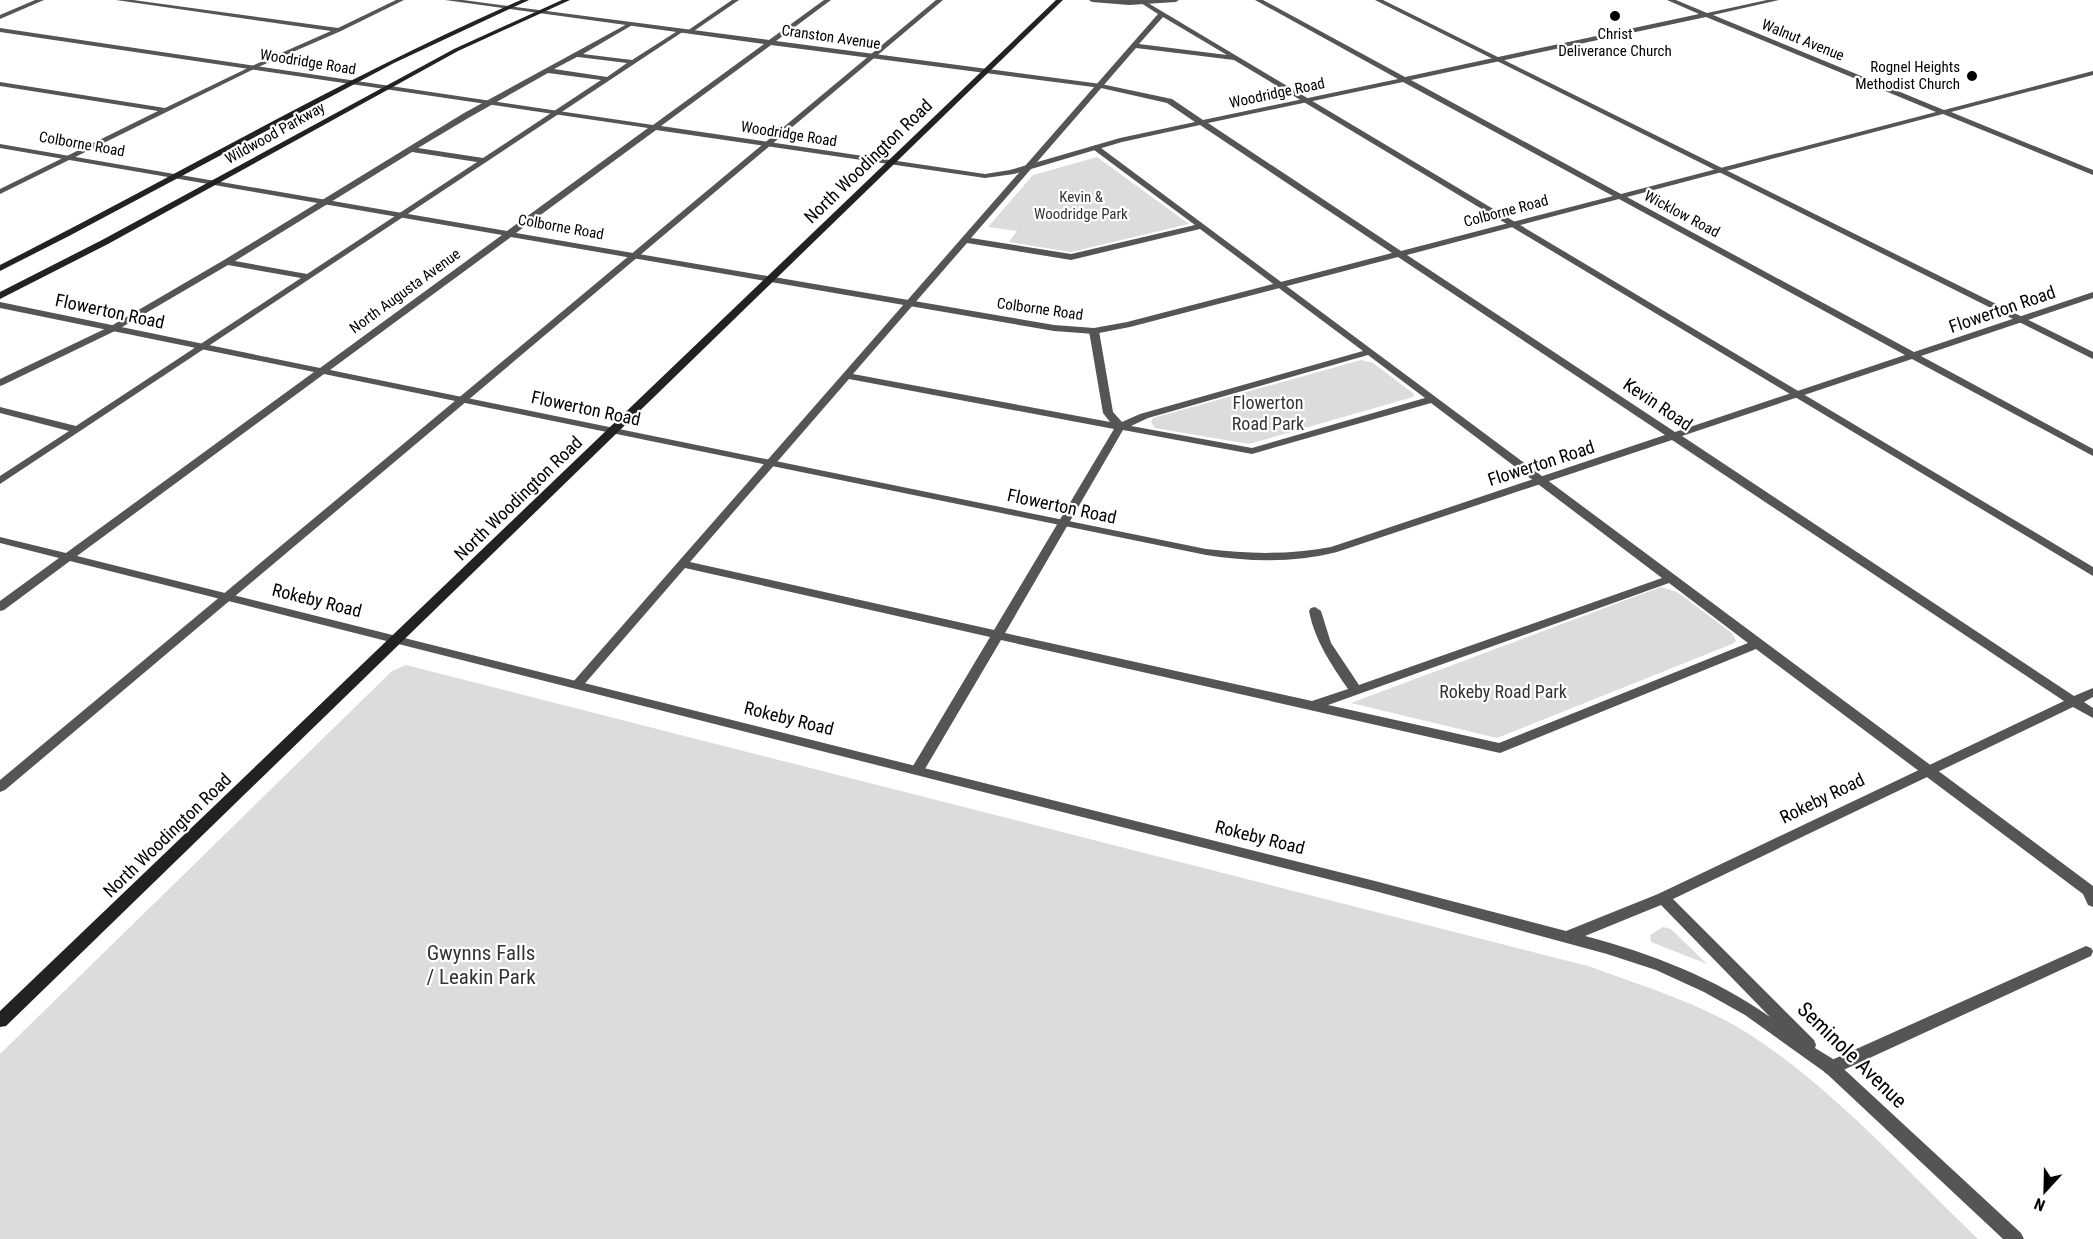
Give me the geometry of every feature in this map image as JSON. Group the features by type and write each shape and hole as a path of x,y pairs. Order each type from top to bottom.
{"street":[{"path":"0,17 41,0"},
{"path":"119,0 339,30"},
{"path":"0,192 254,67 401,0"},
{"name":"Cranston Avenue","path":"448,0 1101,86 1169,101 1204,122"},
{"name":"Wildwood Parkway","path":"0,268 179,176 350,82 526,0"},
{"name":"Wildwood Parkway","path":"0,296 215,183 385,87 456,50 567,0"},
{"path":"0,481 632,62 736,0"},
{"name":"North Augusta Avenue","path":"0,607 828,0"},
{"path":"0,787 940,0"},
{"name":"North Woodington Road","path":"0,1021 1060,0"},
{"path":"1092,0 1143,2 1176,0"},
{"name":"Wicklow Road","path":"1258,0 2093,453"},
{"path":"1378,0 2093,356"},
{"name":"Walnut Avenue","path":"1670,0 2093,173"},
{"name":"Woodridge Road","path":"0,30 986,176 1011,172 1094,147 1204,122 1776,0"},
{"path":"1143,2 2093,572"},
{"path":"577,685 1032,166 1162,14"},
{"path":"0,383 114,328 328,201 410,149 631,24"},
{"path":"1135,46 1238,59"},
{"path":"578,55 632,62"},
{"path":"550,71 606,79"},
{"name":"Colborne Road","path":"0,146 1054,328 1094,331 1127,326 2093,73"},
{"path":"0,84 165,110"},
{"name":"Kevin Road","path":"1204,122 2093,714"},
{"path":"1094,147 2089,891 2093,902"},
{"path":"410,149 484,161"},
{"path":"967,240 1071,257 1202,226"},
{"path":"227,262 309,277"},
{"name":"Flowerton Road","path":"0,305 1206,552 1244,558 1287,558 1333,550 2093,295"},
{"path":"1094,331 1108,413 1120,427"},
{"path":"916,771 1120,427 1144,416 1370,352"},
{"path":"847,376 1252,451 1433,399"},
{"path":"0,410 77,430"},
{"name":"Rokeby Road","path":"0,540 1364,883 1567,937 1650,962 1710,988 1750,1011 1831,1068"},
{"path":"682,564 1500,748 1758,644"},
{"path":"1312,706 1672,578"},
{"path":"1315,611 1317,627 1329,651 1356,690"},
{"name":"Rokeby Road","path":"1567,937 1663,898 1925,770 2093,692"},
{"name":"Seminole Avenue","path":"1663,898 1831,1068 2015,1239"},
{"path":"1831,1068 2091,953"}],"green space":[{"name":"Kevin & Woodridge Park","path":"1097,157 1189,224 1071,252 1009,242 1017,231 988,227 1033,175"},
{"name":"Flowerton Road Park","path":"1361,360 1373,363 1414,394 1413,397 1249,444 1155,428 1151,422 1153,418"},
{"name":"Rokeby Road Park","path":"1661,587 1677,592 1732,633 1736,641 1497,738 1351,703"},
{"name":"Gwynns Falls / Leakin Park","path":"406,665 1588,966 1652,989 1736,1026 1785,1059 1843,1107 1978,1239 0,1239 0,1054 392,671"},
{"path":"1663,927 1671,929 1707,964 1651,942 1650,935"}],"place":[{"name":"Christ Deliverance Church","path":"1615,16"},
{"name":"Rognel Heights Methodist Church","path":"1972,76"}]}
